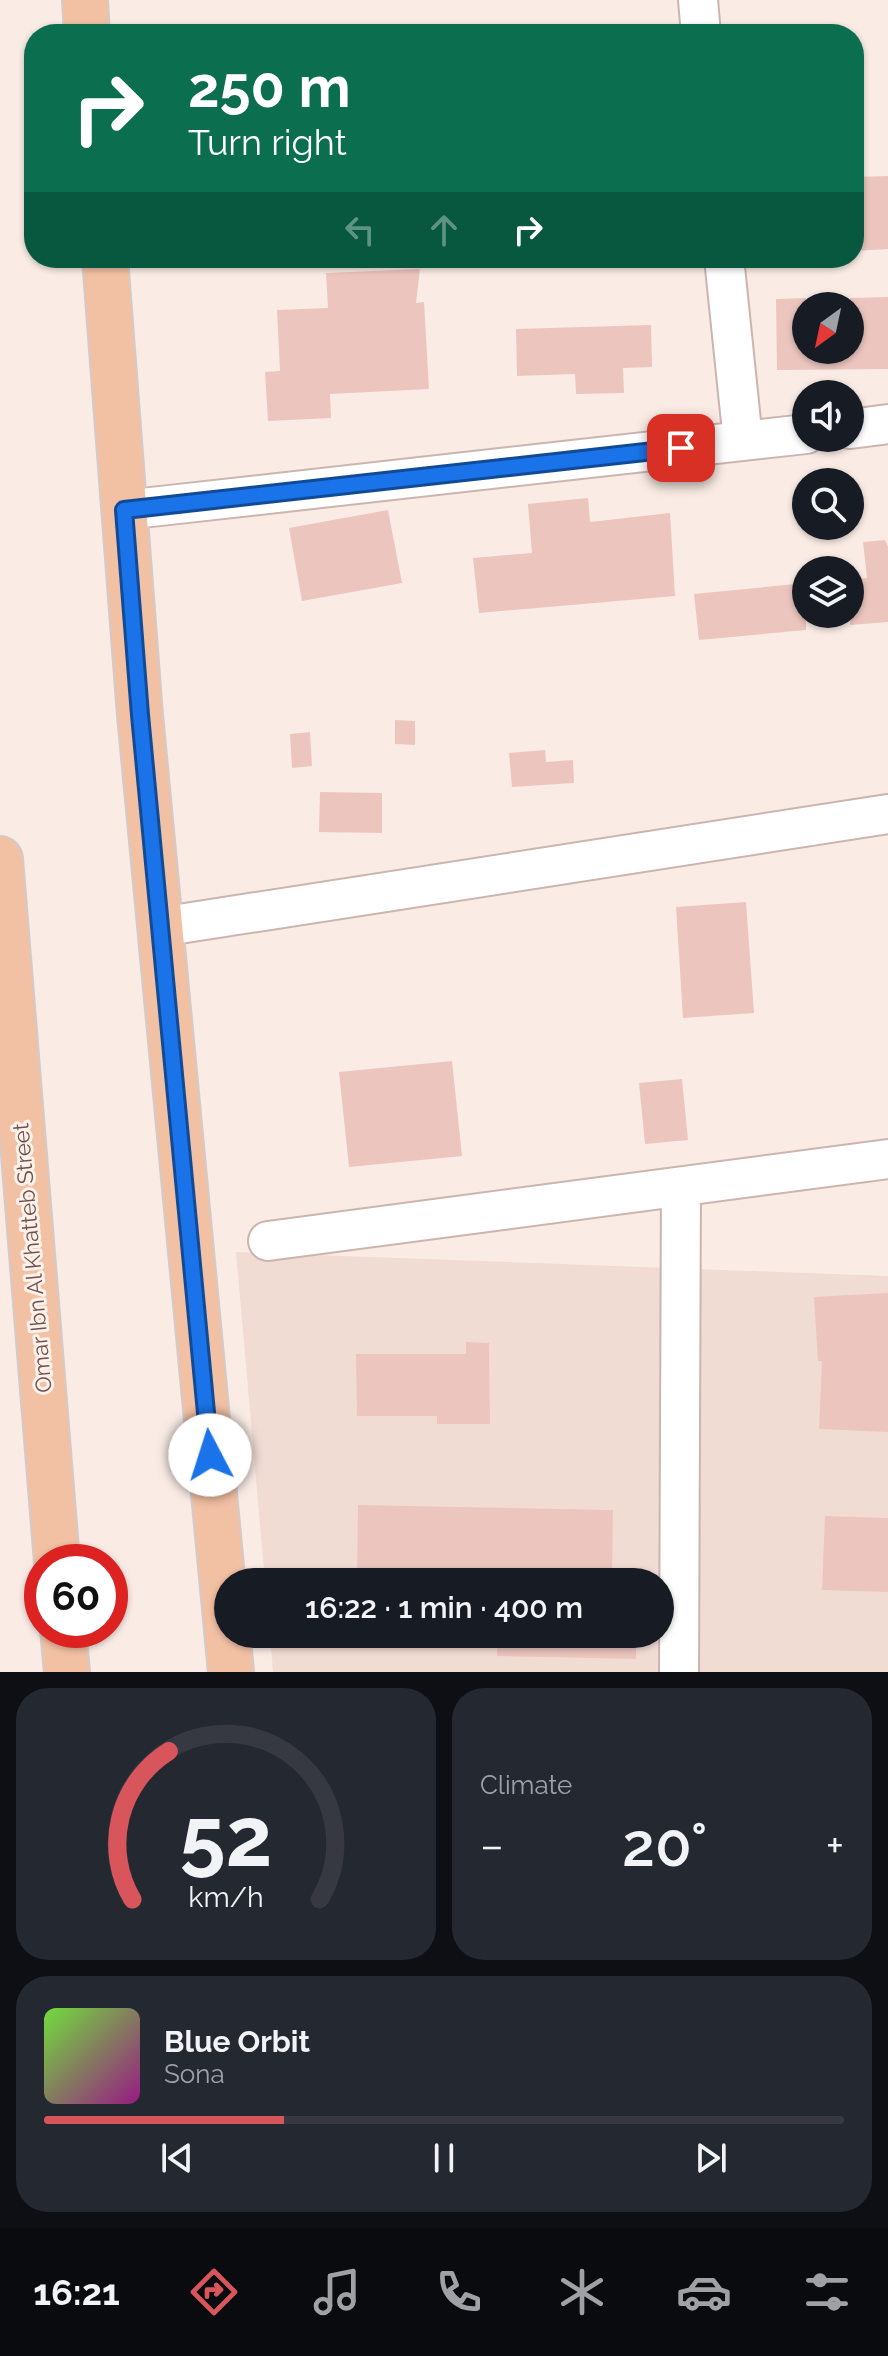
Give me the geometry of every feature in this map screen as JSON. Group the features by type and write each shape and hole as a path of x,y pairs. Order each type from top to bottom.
{"main road":[{"path":"85,0 86,24"},
{"path":"106,268 160,927 231,1672"},
{"name":"Omar Ibn Al Khatteb Street","path":"0,859 2,943 55,1544"},
{"path":"65,1648 67,1672"}],"street":[{"path":"698,0 700,24"},
{"path":"725,268 743,441"},
{"path":"864,427 888,424"},
{"path":"124,510 792,436"},
{"path":"160,927 888,814"},
{"path":"268,1241 888,1159"},
{"path":"679,1672 681,1187"}],"shaded area":[{"path":"236,1252 888,1276 888,1672 273,1672 271,1648 674,1648 674,1568 264,1568"}],"building":[{"path":"888,176 888,249 864,250 864,177"},
{"path":"420,269 416,303 424,302 429,389 330,394 331,418 268,421 265,372 280,371 277,310 328,308 326,273"},
{"path":"888,297 888,369 777,370 776,299 792,298 792,364 864,364 864,298"},
{"path":"651,325 652,367 623,368 624,393 576,394 575,374 517,376 516,329"},
{"path":"588,498 590,522 670,513 675,596 479,613 473,558 532,553 528,504"},
{"path":"388,510 402,583 302,601 289,528"},
{"path":"885,540 888,547 888,622 864,624 864,578 867,578 863,542"},
{"path":"792,584 792,628 806,630 699,640 694,594"},
{"path":"395,720 415,721 415,745 395,744"},
{"path":"310,732 312,766 292,768 290,734"},
{"path":"545,750 546,762 573,760 574,783 512,787 509,753"},
{"path":"320,792 382,793 382,833 319,832"},
{"path":"746,902 754,1013 683,1018 676,907"},
{"path":"452,1061 462,1156 349,1167 339,1072"},
{"path":"682,1079 688,1140 645,1144 639,1083"},
{"path":"888,1293 888,1432 819,1429 822,1361 818,1361 814,1297"},
{"path":"466,1342 489,1343 490,1424 437,1424 437,1416 357,1416 356,1354 466,1354"},
{"path":"358,1505 613,1510 612,1568 357,1568"},
{"path":"825,1516 888,1518 888,1592 822,1590"},
{"path":"497,1648 636,1648 636,1659 497,1656"}],"route":[{"path":"210,1455 140,715 124,510 681,448"}]}
